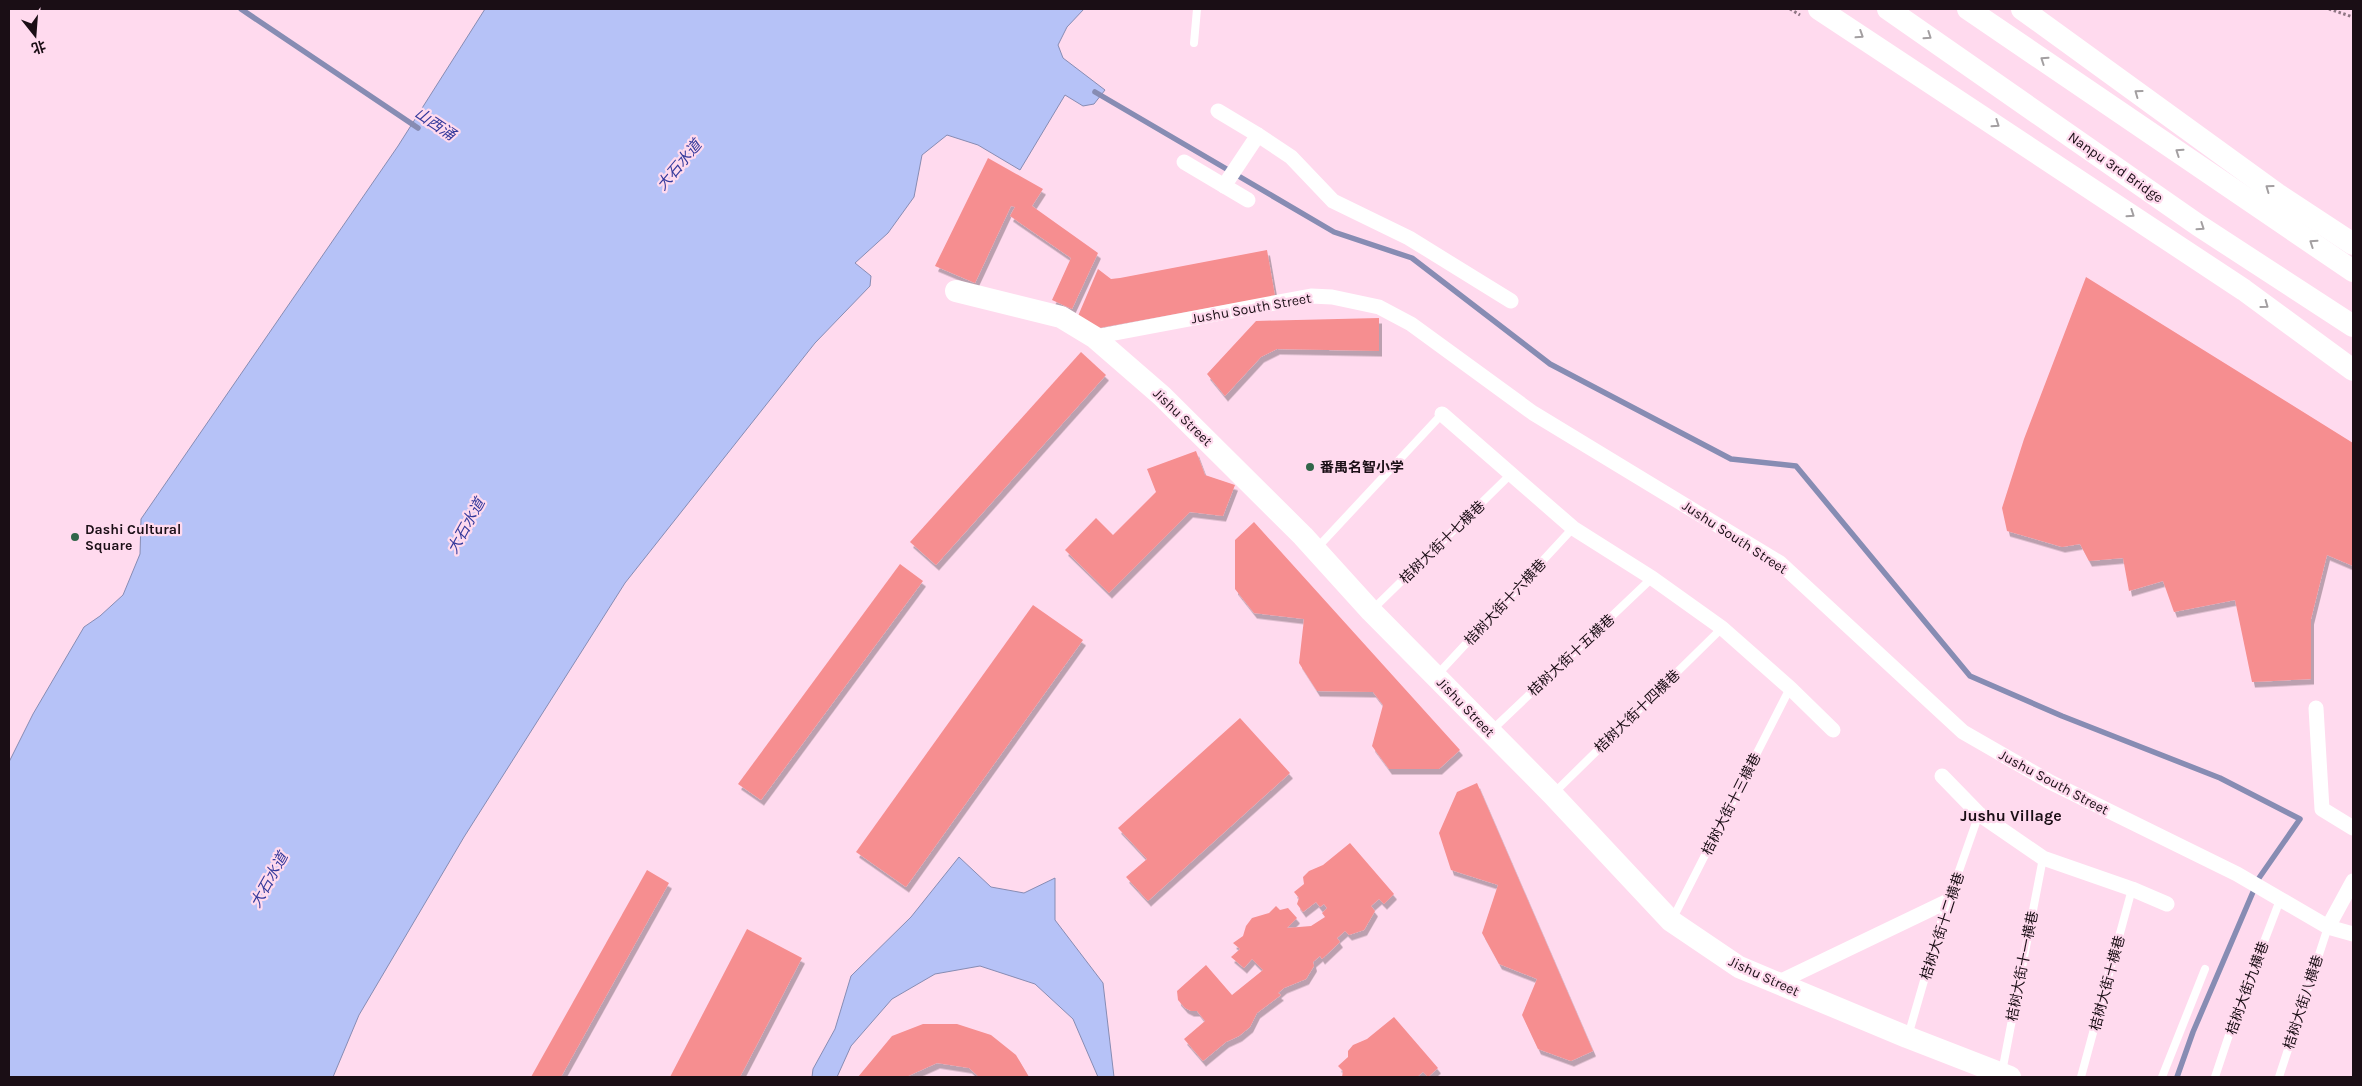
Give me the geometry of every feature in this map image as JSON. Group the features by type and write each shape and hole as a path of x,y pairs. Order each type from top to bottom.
{"main road":[{"path":"1819,9 2236,284 2353,370"},
{"name":"Nanpu 3rd Bridge","path":"1888,9 2198,225 2350,323"},
{"path":"1968,9 2353,271"},
{"path":"2022,9 2277,194 2353,244"},
{"name":"Jishu Street","path":"956,291 1061,318 1094,337 1162,396 1316,550 1371,611 1552,794 1671,921 1739,967 1907,1038 2006,1076"}],"street":[{"path":"1218,111 1291,157 1333,201 1409,238 1511,301"},
{"path":"1224,186 1258,135"},
{"path":"1184,162 1248,200"},
{"name":"Jushu South Street","path":"1094,337 1311,296 1332,297 1379,307 1411,324 1533,413 1780,563 1963,732 2050,782 2237,874 2328,927 2353,934"},
{"path":"1442,414 1573,528 1652,578 1722,628 1790,688 1833,730"},
{"path":"2316,708 2322,809 2353,828"},
{"path":"1942,776 1978,814 2043,858 2166,904"},
{"path":"2328,927 2353,881"},
{"path":"1777,984 1948,901"}],"lane":[{"path":"1194,43 1197,9"},
{"path":"1316,550 1442,414"},
{"name":"桔树大街十七横巷","path":"1371,611 1512,473"},
{"name":"桔树大街十六横巷","path":"1436,676 1573,528"},
{"name":"桔树大街十五横巷","path":"1490,732 1652,578"},
{"name":"桔树大街十四横巷","path":"1552,794 1722,628"},
{"name":"桔树大街十三横巷","path":"1671,921 1790,688"},
{"name":"桔树大街十二横巷","path":"1907,1038 1948,901 1978,814"},
{"name":"桔树大街十一横巷","path":"2006,1076 2043,858"},
{"name":"桔树大街十横巷","path":"2081,1077 2132,890"},
{"name":"桔树大街九横巷","path":"2215,1077 2277,898"},
{"name":"桔树大街八横巷","path":"2279,1077 2328,927"},
{"path":"2162,1077 2205,969"}],"path":[{"path":"2329,9 2353,17"}],"water":[{"name":"大石水道","path":"485,9 1084,9 1067,27 1058,45 1063,58 1105,90 1094,104 1083,106 1065,95 1020,170 978,145 947,135 922,155 914,197 888,233 855,263 871,276 870,286 815,343 625,583 464,837 359,1015 333,1077 9,1077 9,762 33,714 84,627 100,616 123,595 140,554 141,519 398,146"},
{"path":"959,857 991,887 1024,893 1055,878 1055,920 1103,983 1114,1077 1098,1077 1073,1019 1035,984 980,966 935,974 892,999 851,1046 837,1077 812,1077 813,1069 835,1029 851,976 911,917"}],"building":[{"path":"988,158 1043,189 1032,206 1098,253 1072,309 1052,300 1071,258 1010,216 1015,207 1011,206 975,283 935,266"},
{"path":"1267,250 1275,296 1093,329 1078,316 1098,269 1111,279 1120,278"},
{"path":"2086,277 2353,443 2353,566 2327,555 2311,619 2311,679 2252,682 2235,600 2174,612 2163,581 2129,591 2123,558 2089,561 2080,544 2062,547 2007,531 2002,508 2024,439"},
{"path":"1379,318 1379,351 1277,349 1261,357 1225,396 1207,374 1256,321"},
{"path":"1081,352 1106,375 936,565 910,542"},
{"path":"1196,451 1205,475 1235,485 1223,516 1190,512 1109,593 1065,550 1096,518 1113,535 1156,492 1147,469"},
{"path":"1254,522 1460,750 1439,769 1389,769 1372,746 1383,705 1373,692 1317,691 1299,663 1304,619 1254,613 1235,589 1235,540"},
{"path":"900,564 923,581 761,800 738,784"},
{"path":"1033,605 1083,640 906,887 856,852"},
{"path":"1240,718 1290,773 1148,901 1126,877 1147,859 1118,828"},
{"path":"1477,783 1593,1051 1571,1061 1538,1049 1522,1015 1537,979 1499,964 1482,933 1498,885 1451,870 1439,833 1457,792"},
{"path":"1350,843 1394,894 1384,904 1379,899 1371,906 1375,911 1364,930 1349,935 1345,931 1337,938 1340,942 1322,959 1320,956 1313,962 1314,966 1306,979 1284,988 1278,993 1281,995 1257,1013 1250,1027 1239,1036 1226,1042 1203,1061 1184,1039 1205,1021 1197,1011 1185,1008 1178,1000 1177,991 1206,965 1232,995 1263,970 1252,959 1244,968 1231,957 1240,949 1233,943 1243,936 1246,926 1252,918 1269,913 1276,906 1280,910 1288,908 1297,918 1287,928 1311,926 1325,917 1322,913 1327,908 1324,904 1320,907 1316,902 1303,912 1297,904 1299,898 1294,892 1304,884 1303,877 1309,871 1323,865"},
{"path":"647,870 669,883 561,1077 531,1077"},
{"path":"747,929 802,958 740,1077 670,1077"},
{"path":"1394,1017 1438,1068 1428,1077 1423,1072 1417,1077 1342,1077 1343,1071 1338,1066 1348,1057 1348,1051 1353,1045 1367,1039"},
{"path":"923,1024 957,1024 991,1035 1016,1055 1029,1077 979,1077 969,1068 937,1063 906,1077 858,1077 892,1036"}],"waterway":[{"name":"山西涌","path":"241,9 418,128"},
{"path":"1095,92 1334,232 1412,258 1550,364 1731,459 1796,466 1970,676 2062,716 2220,778 2300,819 2259,878 2193,1032 2177,1077"}],"place":[{"name":"番禺名智小学","path":"1310,467"},
{"name":"Dashi Cultural Square","path":"75,537"}],"district":[{"name":"Jushu Village","path":"2011,815"}]}
